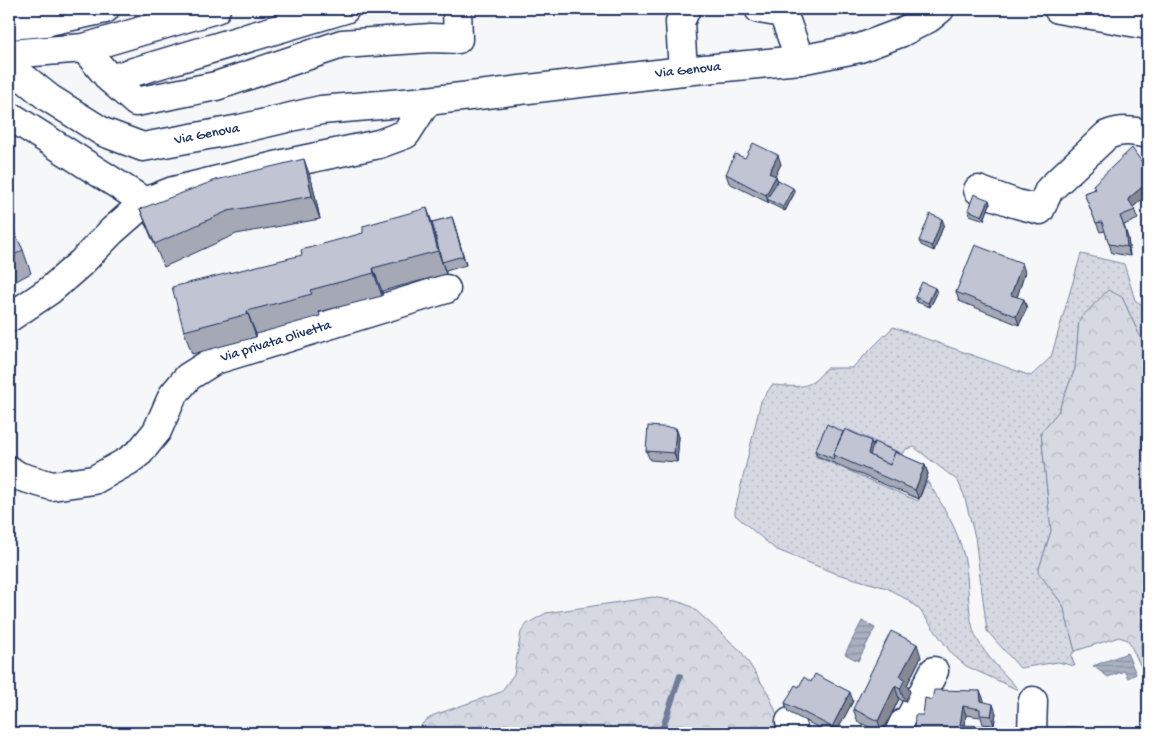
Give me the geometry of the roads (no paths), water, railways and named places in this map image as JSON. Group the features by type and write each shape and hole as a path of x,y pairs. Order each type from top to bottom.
{"street":[{"path":"9,25 44,22 105,9"},
{"path":"9,54 84,48 216,9"},
{"path":"110,79 345,9"},
{"path":"84,48 110,79 136,102 216,86 342,44 458,38 457,9"},
{"path":"683,71 680,22 686,9"},
{"path":"759,9 783,13 800,60"},
{"name":"Via Genova","path":"9,66 49,98 103,132 143,147 240,129 321,110 427,101 683,71 800,60 860,48 900,33 929,18 940,9"},
{"path":"1058,9 1148,25"},
{"path":"9,318 49,291 145,202 173,191 284,164 379,144 406,134 427,101"},
{"path":"9,117 145,202"},
{"path":"978,190 1000,199 1040,210 1049,190 1107,135 1116,131 1129,130 1148,134"},
{"name":"Via privata Olivetta","path":"9,470 18,476 52,486 94,480 140,452 157,431 173,395 188,377 215,360 446,289"},
{"path":"892,733 910,718 934,671"},
{"path":"1032,733 1033,701"}],"water":[{"path":"862,621 875,628 858,661 845,654"},
{"path":"1127,653 1136,674 1128,678 1124,671 1108,677 1093,666"}],"waterway":[{"path":"661,733 680,676"}]}
